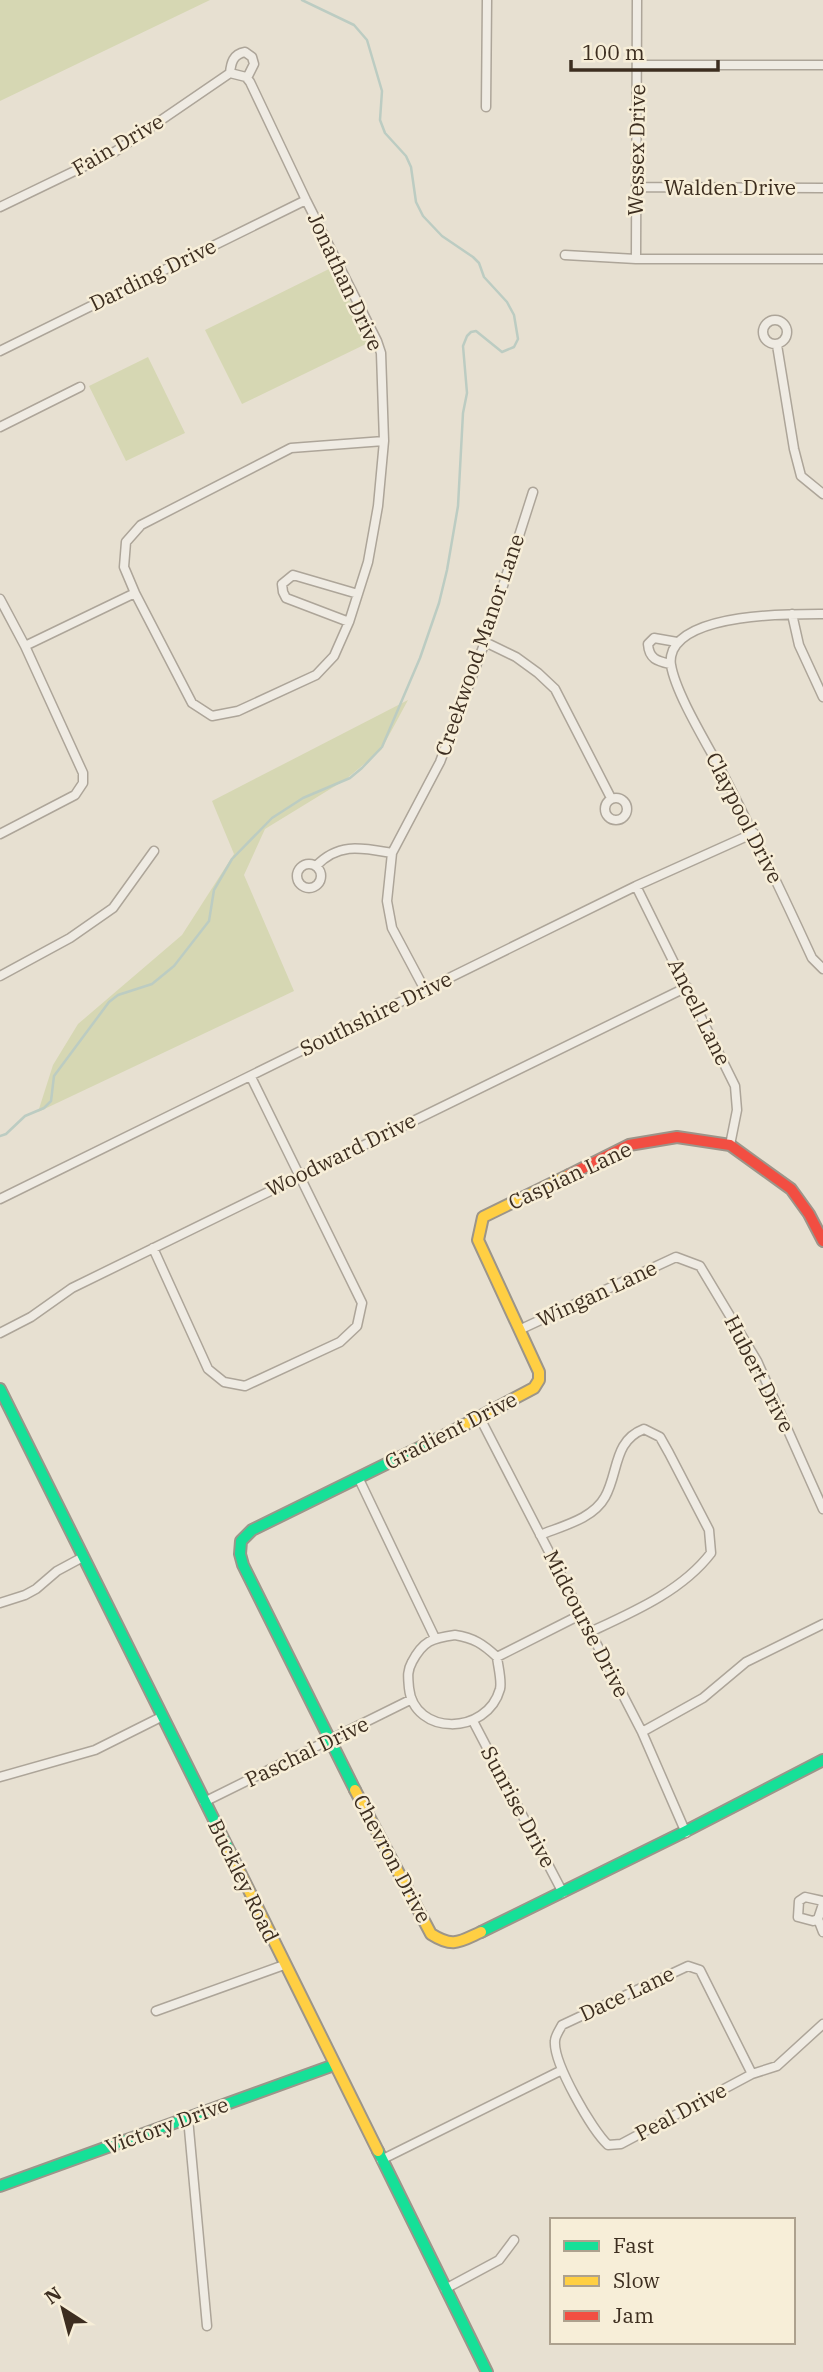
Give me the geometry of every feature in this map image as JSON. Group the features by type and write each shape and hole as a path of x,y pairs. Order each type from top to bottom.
{"street":[{"path":"486,107 487,0"},
{"name":"Wessex Drive","path":"636,259 638,0"},
{"name":"Jonathan Drive","path":"230,73 233,59 239,53 244,52 252,57 254,64 247,78 381,353 384,442 378,506 368,562 349,622 334,656 316,675 238,712 212,716 192,703 135,593 124,566 126,542 141,525 290,449 384,442"},
{"path":"638,65 823,65"},
{"path":"230,73 247,78"},
{"name":"Fain Drive","path":"0,207 116,150 230,73"},
{"name":"Walden Drive","path":"638,187 823,188"},
{"name":"Darding Drive","path":"0,351 306,200"},
{"path":"565,255 636,259 823,259"},
{"path":"777,345 801,476 823,494"},
{"path":"0,427 80,387"},
{"name":"Creekwood Manor Lane","path":"425,990 392,928 387,901 392,853 440,762 485,642 533,492"},
{"path":"349,622 286,598 282,592 282,584 293,575 358,594"},
{"path":"25,646 135,593"},
{"path":"0,599 25,646 83,773 83,783 75,795 0,834"},
{"path":"792,614 799,645 823,697"},
{"name":"Claypool Drive","path":"823,614 730,619 697,631 677,642 654,638 648,644 648,651 654,659 670,664 681,694 754,832 812,958 823,969"},
{"path":"485,642 516,657 555,689 611,798"},
{"path":"670,664 671,653 677,642"},
{"name":"Southshire Drive","path":"0,1199 636,886 754,832"},
{"path":"316,866 336,850 363,848 392,853"},
{"path":"0,976 70,938 113,908 154,851"},
{"name":"Ancell Lane","path":"636,886 735,1086 737,1110 730,1144"},
{"name":"Woodward Drive","path":"0,1333 31,1317 72,1288 298,1175 687,987"},
{"path":"153,1248 208,1369 224,1382 245,1386 340,1342 357,1326 362,1303 251,1077"},
{"name":"Caspian Lane","path":"484,1217 629,1145 677,1138 730,1144 791,1189 802,1201 823,1241"},
{"name":"Gradient Drive","path":"240,1541 252,1530 480,1418 534,1388 539,1380 539,1372 478,1240 484,1217"},
{"name":"Wingan Lane","path":"519,1330 676,1257"},
{"name":"Hubert Drive","path":"676,1257 701,1266 757,1361 823,1509"},
{"name":"Buckley Road","path":"0,1389 487,2372"},
{"name":"Midcourse Drive","path":"480,1418 642,1732 686,1833"},
{"path":"540,1535 588,1515 597,1506 606,1496 619,1454 631,1434 644,1429 660,1437 709,1530 711,1553 698,1569 640,1609 590,1632"},
{"path":"358,1478 435,1638"},
{"name":"Chevron Drive","path":"240,1541 243,1565 330,1741 431,1934 442,1941 456,1944 563,1894 686,1833 823,1760"},
{"path":"0,1603 36,1589 57,1571 83,1557"},
{"path":"497,1657 580,1615"},
{"path":"642,1732 703,1698 746,1662 823,1624"},
{"path":"455,1635 472,1638 497,1657 500,1688 488,1710 473,1721 454,1725 435,1721 410,1700 407,1671 419,1648 435,1638 455,1635"},
{"name":"Paschal Drive","path":"204,1802 410,1700"},
{"path":"0,1777 95,1750 161,1717"},
{"name":"Sunrise Drive","path":"473,1721 563,1894"},
{"path":"818,1919 813,1922 797,1917 799,1901 805,1897 823,1903 818,1919 823,1932"},
{"path":"156,2011 284,1965"},
{"name":"Dace Lane","path":"562,2070 555,2040 562,2025 688,1966 700,1970 752,2074"},
{"name":"Peal Drive","path":"562,2070 598,2136 608,2145 621,2144 752,2074 777,2066 823,2024"},
{"name":"Victory Drive","path":"0,2186 334,2065"},
{"path":"381,2160 562,2070"},
{"path":"188,2118 207,2326"},
{"path":"445,2288 499,2260 514,2239"}],"green space":[{"path":"0,0 210,0 0,101"},
{"path":"333,267 370,342 242,404 205,330"},
{"path":"148,357 185,433 126,461 89,386"},
{"path":"408,700 381,750 345,780 265,829 244,875 294,991 38,1112 53,1065 78,1024 182,935 234,854 212,801"}],"waterway":[{"path":"0,1136 6,1134 25,1116 44,1108 51,1101 54,1076 109,1002 118,995 152,984 174,966 209,921 214,890 232,859 272,818 303,798 350,778 382,747 420,658 447,570 458,506 463,413 467,393 463,346 467,336 476,331 502,352 514,347 518,339 514,315 507,302 484,277 479,263 442,236 423,216 416,202 411,167 406,156 385,133 380,120 382,91 367,40 354,25 302,0"}],"traffic: fast":[{"path":"0,1389 230,1852"},
{"path":"355,1790 243,1565 241,1541 252,1530 449,1433"},
{"path":"481,1932 823,1760"},
{"path":"0,2186 334,2065"},
{"path":"378,2151 487,2372"}],"traffic: slow":[{"path":"449,1433 534,1388 539,1380 539,1372 478,1240 483,1217 569,1175"},
{"path":"355,1790 431,1934 445,1941 456,1942 481,1932"},
{"path":"230,1852 378,2151"}],"traffic: jam":[{"path":"569,1175 629,1145 677,1137 730,1145 791,1189 809,1214 823,1241"}]}
